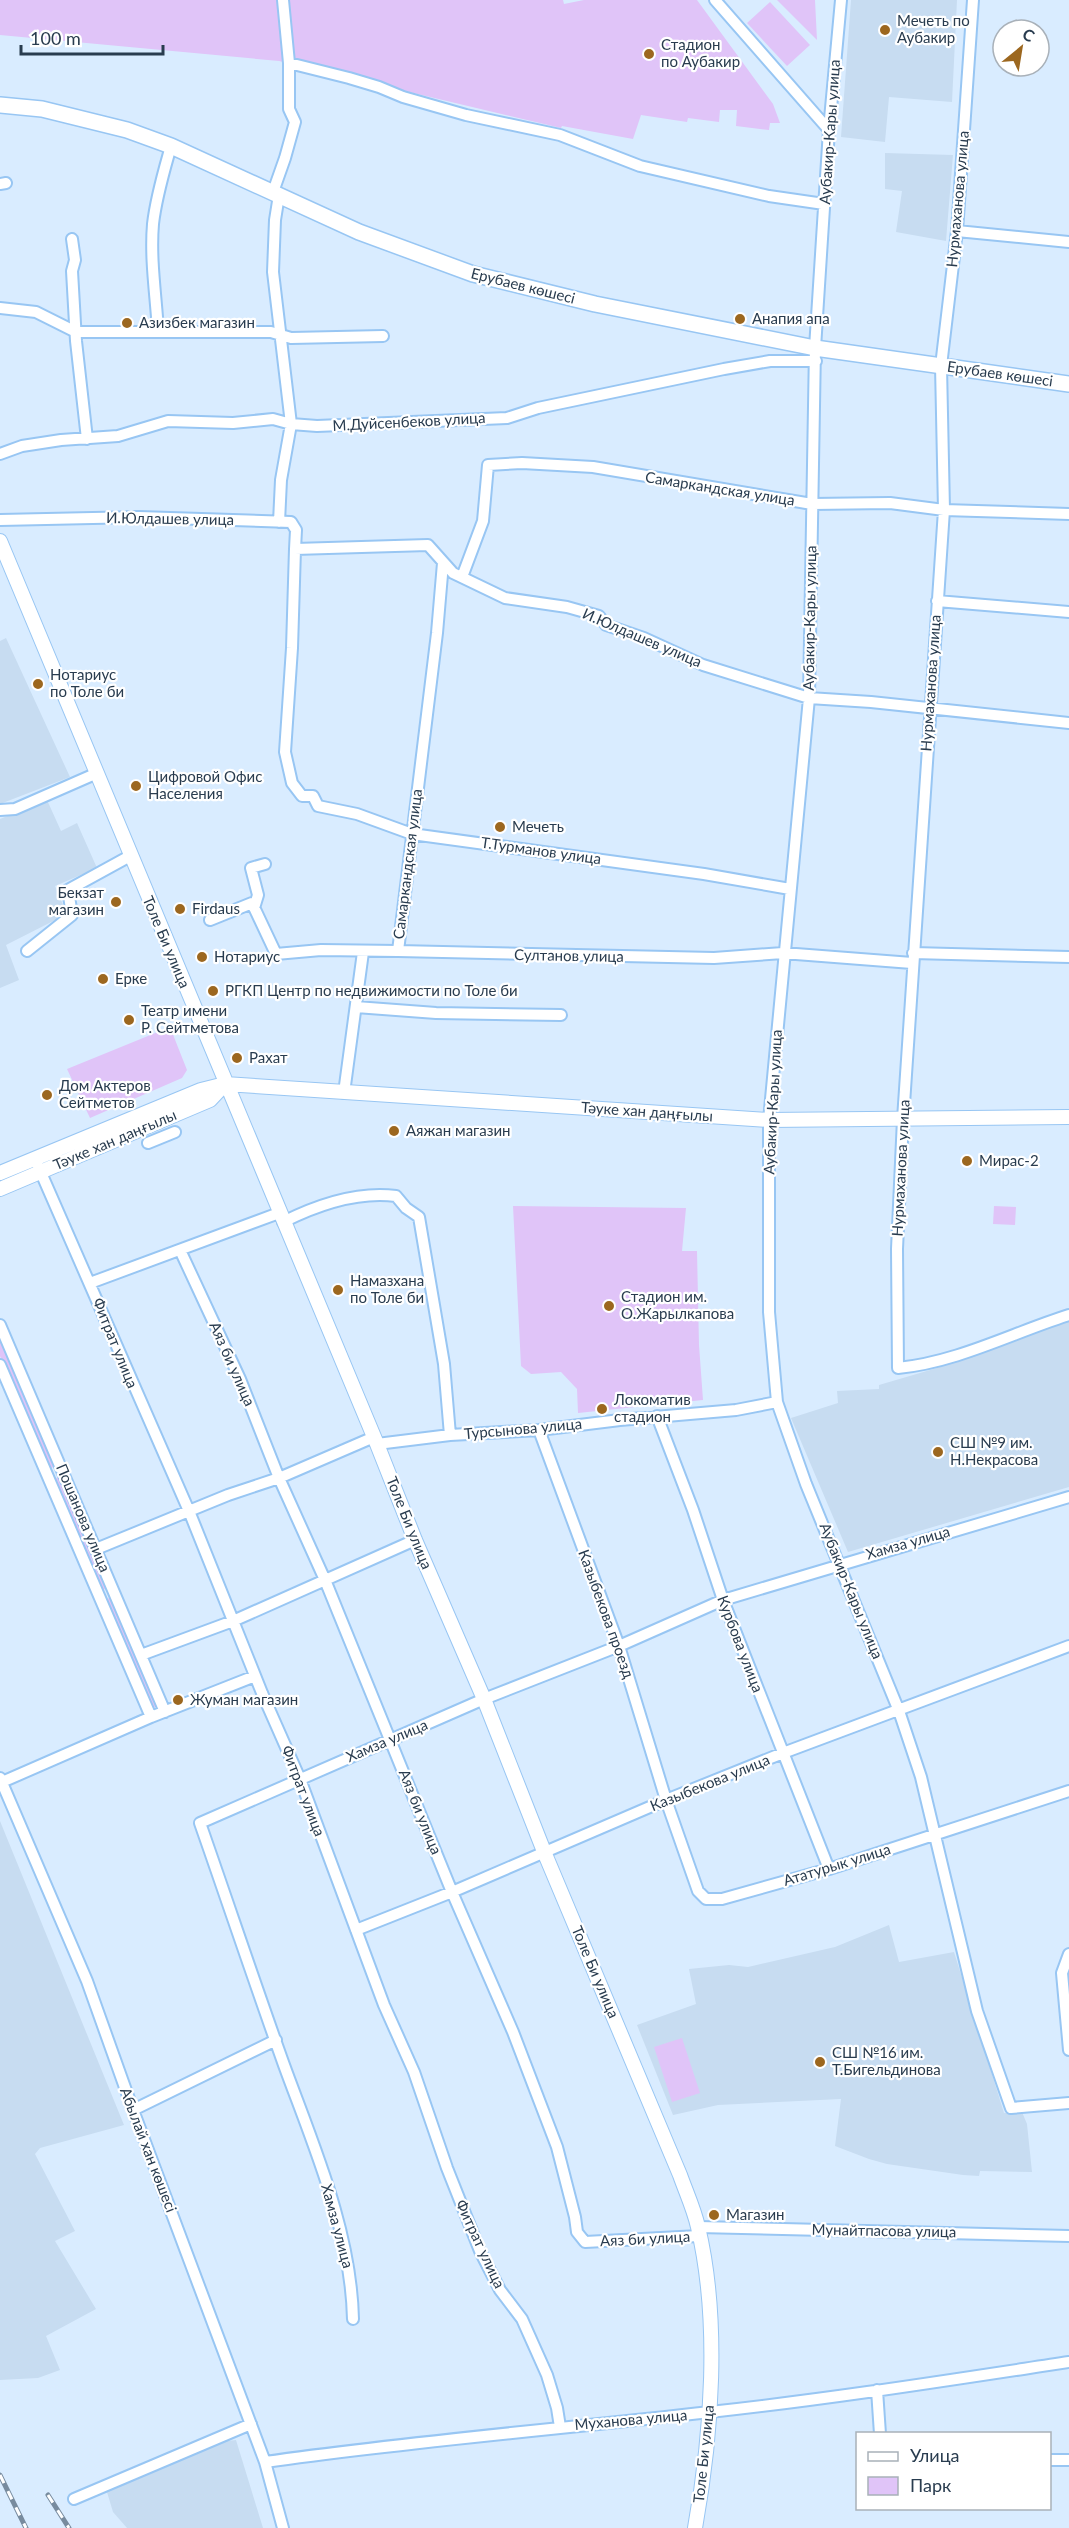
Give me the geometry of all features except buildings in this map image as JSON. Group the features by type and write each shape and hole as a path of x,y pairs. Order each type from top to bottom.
{"main road":[{"name":"Ерубаев көшесі","path":"0,105 42,109 127,130 171,146 359,232 473,274 815,354 941,366 1069,384"}],"street":[{"path":"283,0 289,63 290,109 295,122 276,193 273,272 291,424 281,480 279,522 291,522 296,530 295,549"},
{"path":"716,0 829,130"},
{"name":"Аубакир-Кары улица","path":"841,0 829,130 815,354 809,698 783,953 769,1120 769,1312 777,1402 806,1484 899,1711 921,1777 934,1835 945,1869 954,1919 977,2011 1011,2108 1069,2103"},
{"name":"Нурмаханова улица","path":"973,0 957,231 941,366 944,510 903,1119 897,1249 898,1368 923,1365 965,1353 1069,1315"},
{"path":"289,63 379,87 403,98 466,115 560,135 640,166 760,194 824,204"},
{"path":"158,331 153,223 159,188 171,146"},
{"path":"957,231 1069,242"},
{"path":"72,239 75,260 72,271 76,332 87,439"},
{"path":"0,308 36,312 76,332 272,332 291,338 383,336"},
{"name":"М.Дуйсенбеков улица","path":"0,454 22,446 118,436 168,422 233,423 273,419 291,424 317,426 507,418 538,408 724,369 815,354"},
{"name":"Самаркандская улица","path":"462,577 483,521 488,465 522,463 593,467 812,504 890,503 944,510 1069,514"},
{"name":"И.Юлдашев улица","path":"0,520 139,517 279,522"},
{"name":"Толе Би улица","path":"0,541 415,1540 484,1699 545,1854 680,2175 699,2231 711,2314 710,2412 695,2528"},
{"name":"И.Юлдашев улица","path":"295,549 428,545 453,573 505,598 567,607 599,616 606,625 644,638 703,665 809,698 1069,723"},
{"name":"Т.Турманов улица","path":"295,549 292,648 285,752 292,783 302,796 313,796 318,806 357,814 411,834 705,874 790,889"},
{"name":"Самаркандская улица","path":"398,951 437,633 443,563"},
{"path":"937,601 1069,612"},
{"path":"0,810 15,809 95,774"},
{"path":"27,951 57,930 72,915 68,890 130,856"},
{"name":"Султанов улица","path":"265,864 251,868 258,895 254,908 276,954 321,950 702,958 783,953 913,958 1069,957"},
{"path":"210,920 252,903 254,908"},
{"path":"344,1093 363,952"},
{"path":"356,1007 436,1013 561,1015"},
{"name":"Тәуке хан даңғылы","path":"0,1189 38,1165 201,1090 225,1084 769,1120 1069,1118"},
{"path":"148,1143 174,1132"},
{"name":"Тәуке хан даңғылы","path":"0,1173 38,1165"},
{"name":"Фитрат улица","path":"38,1165 132,1386 189,1511 255,1676 300,1779 384,2005 414,2072 447,2168 480,2251 500,2290 522,2319 547,2375 560,2427"},
{"path":"90,1283 180,1250 336,1201 379,1194 396,1196 406,1208 419,1216 444,1364 450,1436"},
{"name":"Аяз би улица","path":"180,1250 240,1379 452,1892 513,2032 557,2147 577,2232 585,2242 699,2231"},
{"name":"Пошанова улица","path":"0,1325 165,1712"},
{"name":"Пошанова улица","path":"0,1365 151,1718"},
{"name":"Турсынова улица","path":"96,1549 228,1494 279,1478 375,1441 539,1430 657,1416 736,1410 777,1402"},
{"name":"Курбова улица","path":"657,1416 723,1600 829,1869"},
{"name":"Казыбекова проезд","path":"539,1430 618,1646 666,1800"},
{"name":"Хамза улица","path":"353,2319 352,2287 347,2253 324,2174 200,1823 484,1699 618,1646 723,1600 840,1563 1069,1497"},
{"path":"141,1655 233,1621 415,1540"},
{"name":"Казыбекова улица","path":"356,1930 545,1854 666,1800 783,1753 1069,1646"},
{"path":"1,1780 255,1676"},
{"name":"Абылай хан көшесі","path":"1,1780 87,1981 265,2462 283,2528"},
{"name":"Ататурык улица","path":"666,1800 698,1891 706,1899 722,1899 829,1869 1069,1791"},
{"path":"1069,1954 1062,1972 1069,2050"},
{"path":"133,2110 276,2040"},
{"name":"Мунайтпасова улица","path":"699,2231 1069,2236"},
{"name":"Муханова улица","path":"265,2462 412,2442 710,2412 877,2391 1069,2362"},
{"path":"877,2391 880,2432"},
{"path":"74,2499 251,2424"},
{"path":"1051,2460 1069,2460"}],"shaded area":[{"path":"851,0 957,0 952,102 889,97 885,142 841,137"},
{"path":"885,153 953,155 946,241 896,232 902,191 885,189"},
{"path":"6,638 70,777 0,804 0,641"},
{"path":"47,800 61,831 77,823 97,868 55,886 67,914 6,945 19,980 0,988 0,819"},
{"name":"СШ №9 им. Н.Некрасова","path":"1069,1320 1069,1487 848,1552 791,1418 838,1403 837,1391 879,1389 879,1385 937,1368"},
{"path":"0,1821 124,2125 40,2148 35,2154 75,2231 55,2241 96,2309 46,2336 60,2370 38,2378 0,2380"},
{"name":"СШ №16 им. Т.Бигельдинова","path":"889,1925 899,1962 954,1952 1004,2113 1022,2112 1027,2124 1032,2172 980,2171 979,2176 963,2175 887,2164 869,2159 835,2146 841,2099 718,2105 673,2115 637,2025 696,2004 689,1969 729,1965 748,1967 835,1947"},
{"path":"236,2440 263,2528 127,2528 113,2512 107,2492 219,2442"}],"green space":[{"path":"0,0 563,0 564,4 584,0 697,0 773,104 780,123 770,123 769,130 736,126 737,110 720,110 719,122 688,118 687,122 641,115 633,139 562,126 561,128 279,61 0,35"},
{"path":"777,0 815,0 817,40"},
{"path":"770,2 810,45 787,66 747,23"},
{"path":"170,1027 187,1070 182,1078 90,1118 67,1069"},
{"name":"Стадион им. О.Жарылкапова","path":"513,1206 686,1208 682,1251 697,1251 703,1400 578,1413 577,1389 561,1372 531,1374 521,1366"},
{"path":"994,1206 1016,1207 1015,1225 993,1224"},
{"path":"0,1335 55,1464 52,1468 48,1468 0,1356"},
{"path":"61,1476 108,1588 100,1591 53,1480"},
{"path":"112,1597 158,1706 150,1709 104,1600"},
{"path":"682,2038 700,2093 672,2102 654,2047"}],"railway":[{"path":"0,2475 26,2528"},
{"path":"48,2495 69,2528"}],"place":[{"name":"Мечеть по Аубакир","path":"885,30"},
{"name":"Стадион по Аубакир","path":"649,54"},
{"name":"Анапия апа","path":"740,319"},
{"name":"Азизбек магазин","path":"127,323"},
{"name":"Нотариус по Толе би","path":"38,684"},
{"name":"Цифровой Офис Населения","path":"136,786"},
{"name":"Мечеть","path":"500,827"},
{"name":"Бекзат магазин","path":"116,902"},
{"name":"Firdaus","path":"180,909"},
{"name":"Нотариус","path":"202,957"},
{"name":"Ерке","path":"103,979"},
{"name":"РГКП Центр по недвижимости по Толе би","path":"213,991"},
{"name":"Театр имени Р. Сейтметова","path":"129,1020"},
{"name":"Рахат","path":"237,1058"},
{"name":"Дом Актеров Сейтметов","path":"47,1095"},
{"name":"Аяжан магазин","path":"394,1131"},
{"name":"Мирас-2","path":"967,1161"},
{"name":"Намазхана по Толе би","path":"338,1290"},
{"name":"Стадион им. О.Жарылкапова","path":"609,1306"},
{"name":"Локоматив стадион","path":"602,1409"},
{"name":"СШ №9 им. Н.Некрасова","path":"938,1452"},
{"name":"Жуман магазин","path":"178,1700"},
{"name":"СШ №16 им. Т.Бигельдинова","path":"820,2062"},
{"name":"Магазин","path":"714,2215"}]}
